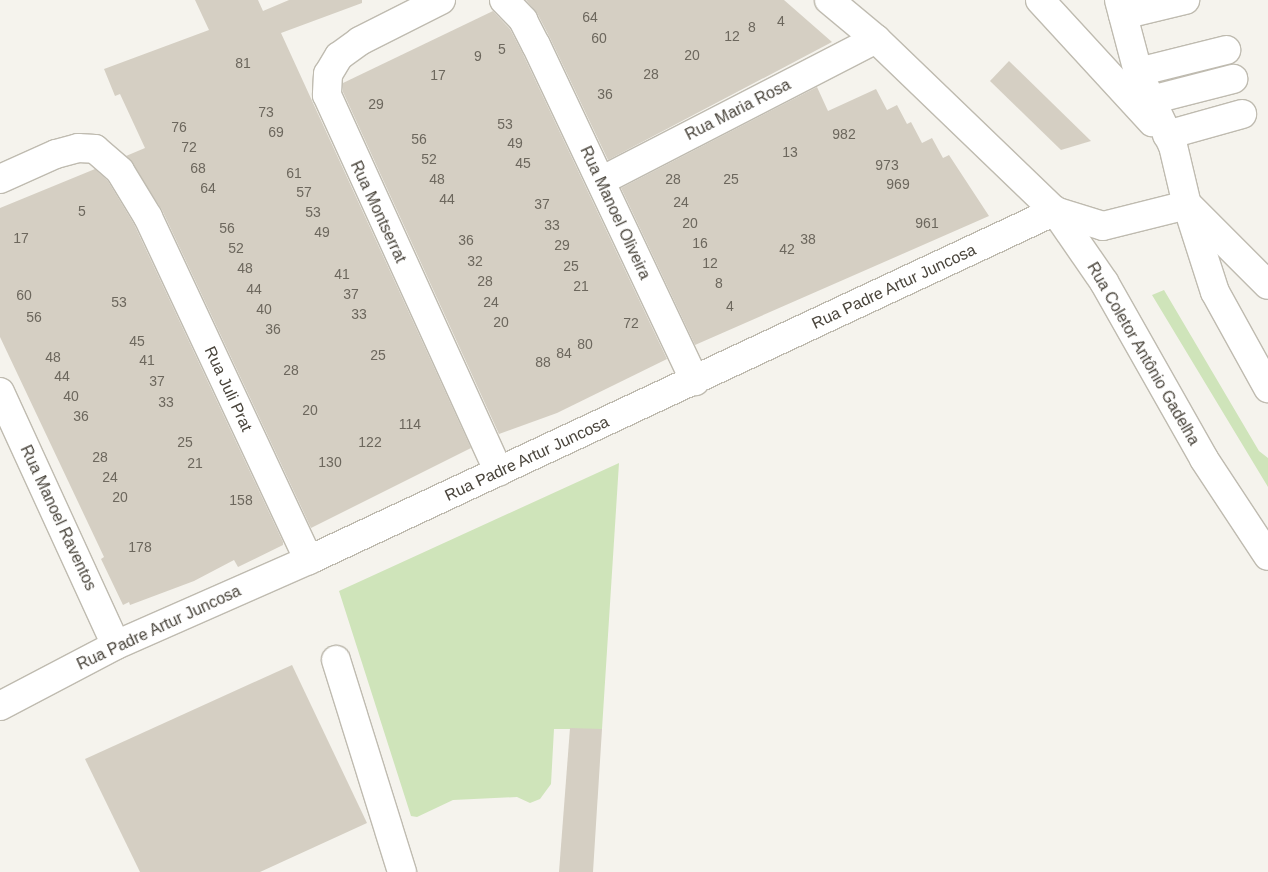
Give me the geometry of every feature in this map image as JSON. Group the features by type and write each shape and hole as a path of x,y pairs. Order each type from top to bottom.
{"street":[{"name":"Rua Montserrat","path":"442,0 360,41 339,56 328,74 326,94 499,472"},
{"name":"Rua Manoel Oliveira","path":"504,0 523,20 536,45 695,381"},
{"name":"Rua Coletor Antônio Gadelha","path":"829,0 876,39 1055,211 1104,282 1204,459 1268,556"},
{"path":"1040,0 1170,140"},
{"path":"1185,0 1121,7 1138,72 1170,140 1187,205 1215,292 1268,388"},
{"name":"Rua Maria Rosa","path":"600,181 876,39"},
{"path":"1138,72 1226,50"},
{"path":"1151,100 1233,79"},
{"path":"1170,140 1242,114"},
{"name":"Rua Juli Prat","path":"0,179 56,154 78,148 95,149 120,171 148,217 309,560"},
{"path":"1055,211 1103,226 1187,205"},
{"path":"1187,205 1268,285"},
{"name":"Rua Padre Artur Juncosa","path":"0,706 116,645 309,560 1055,211"},
{"name":"Rua Manoel Raventos","path":"0,392 116,645"},
{"path":"336,660 402,872"}],"green space":[{"path":"1164,290 1259,451 1268,458 1268,487 1152,295"},
{"path":"619,463 602,729 554,729 551,784 540,799 530,803 517,797 453,800 417,817 411,816 339,591"}],"building":[{"path":"195,0 258,0 263,11 289,0 362,0 362,3 281,33 471,448 311,528 162,210 126,156 145,148 120,94 115,96 104,69 209,30"},
{"path":"526,0 784,0 832,42 608,160 550,38 537,13"},
{"path":"493,11 510,29 522,52 667,359 557,413 499,434 343,92 343,83"},
{"path":"1009,61 1091,141 1061,150 990,81"},
{"path":"817,87 828,111 876,89 887,110 897,105 907,124 911,122 922,143 932,138 943,158 949,155 989,216 695,345 621,188"},
{"path":"95,169 108,181 134,224 283,542 283,545 238,567 234,560 194,581 130,605 129,602 123,605 101,559 104,557 0,337 0,208"},
{"path":"292,665 367,823 260,872 140,872 85,759"},
{"path":"570,728 602,729 593,872 559,872"}]}
